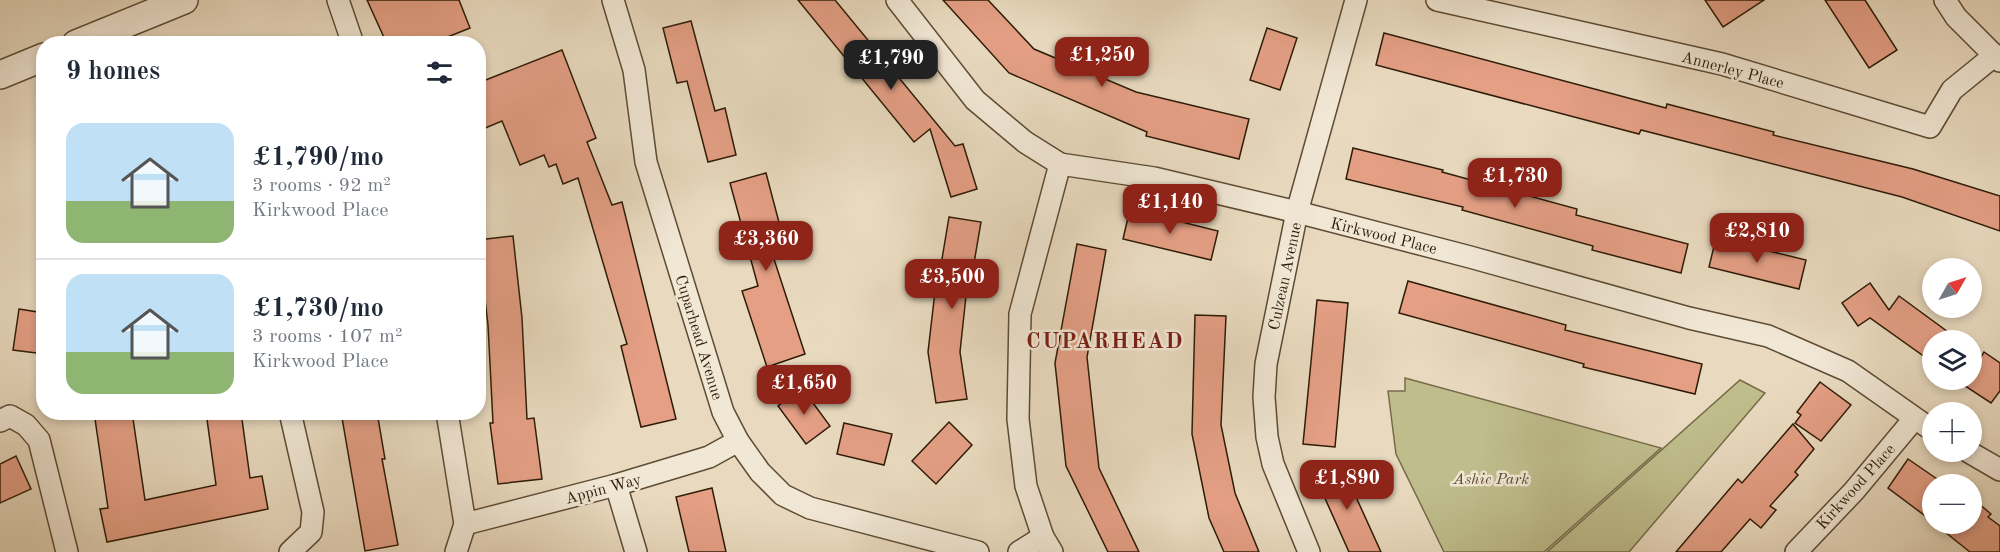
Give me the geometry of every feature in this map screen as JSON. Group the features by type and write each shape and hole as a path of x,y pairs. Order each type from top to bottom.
{"street":[{"path":"96,36 184,0"},
{"path":"338,0 350,36"},
{"name":"Cuparhead Avenue","path":"613,0 634,70 646,162 723,412 738,441 760,472 783,495 810,508 978,552"},
{"name":"Kirkwood Place","path":"897,0 975,100 1025,142 1060,164 1154,178 1297,212 1689,318 1768,336 1848,371 1922,424"},
{"name":"Culzean Avenue","path":"1309,552 1273,464 1267,437 1264,397 1266,364 1297,212 1356,0"},
{"name":"Annerley Place","path":"1437,0 1722,64 1930,127 1952,90 1998,58 1956,17 1945,0"},
{"path":"0,75 36,60"},
{"path":"1019,552 1048,544 1026,486 1018,419 1020,314 1060,164"},
{"path":"0,421 10,417 26,425 39,440 67,552"},
{"name":"Kirkwood Place","path":"1796,552 1854,491 1914,419"},
{"path":"290,552 311,532 313,512 292,420"},
{"path":"448,420 465,524 456,552"},
{"name":"Appin Way","path":"465,524 616,485 709,457 738,441"},
{"path":"1982,460 2000,470"},
{"path":"616,485 636,552"}],"green space":[{"name":"Ashie Park","path":"1405,378 1661,448 1544,552 1444,552 1396,454 1388,391 1405,391"},
{"path":"1740,380 1765,393 1629,552 1547,552"}],"building":[{"path":"367,0 459,0 470,28 450,36 383,36"},
{"path":"798,0 835,0 955,146 963,144 977,189 951,197 930,129 914,142"},
{"path":"943,0 988,0 1034,49 1136,92 1249,119 1239,159 1146,136 1147,132 1009,73"},
{"path":"1705,0 1764,0 1723,27"},
{"path":"1825,0 1865,0 1897,50 1869,68"},
{"path":"691,21 715,111 725,108 736,155 708,162 687,81 677,83 663,28"},
{"path":"1267,28 1297,38 1280,90 1250,80"},
{"path":"1384,33 1666,108 1667,104 1774,132 1773,135 1913,169 2000,196 2000,231 1902,197 1641,130 1639,134 1376,65"},
{"path":"562,50 596,138 587,142 612,205 622,202 676,419 641,427 621,346 627,344 578,178 563,184 556,164 549,167 544,155 520,165 502,121 486,128 486,80"},
{"path":"1353,148 1443,170 1442,172 1577,209 1576,215 1688,244 1681,273 1592,250 1593,246 1462,210 1463,207 1346,179"},
{"path":"766,173 786,249 772,253 805,354 767,367 742,291 758,286 730,183"},
{"path":"1130,209 1218,231 1211,260 1123,239"},
{"path":"949,217 981,222 973,269 969,268 960,352 967,399 936,403 928,352 936,283 938,283"},
{"path":"513,236 522,318 527,419 534,418 542,479 498,484 490,423 493,423 486,308 486,239"},
{"path":"1716,238 1806,260 1799,289 1709,267"},
{"path":"1077,244 1106,250 1087,357 1099,468 1139,552 1108,552 1066,466 1055,363"},
{"path":"1408,281 1566,325 1565,330 1702,364 1695,394 1583,367 1584,364 1399,313"},
{"path":"1870,283 1889,310 1899,296 1922,313 1922,318 1929,318 1945,330 1922,330 1922,355 1870,318 1858,326 1842,303"},
{"path":"1317,300 1348,303 1335,447 1303,444"},
{"path":"19,309 36,312 36,353 13,350"},
{"path":"1195,315 1226,316 1221,425 1235,493 1259,552 1224,552 1209,518 1192,434"},
{"path":"1984,352 2000,363 2000,391 1991,403 1971,390 1982,390 1982,355"},
{"path":"1820,382 1851,405 1821,441 1795,423 1801,415 1797,412"},
{"path":"802,388 830,426 806,444 778,406"},
{"path":"95,420 133,420 145,500 216,485 207,420 242,420 250,478 262,476 268,509 107,542 100,509 108,508"},
{"path":"342,420 378,420 385,459 382,459 398,545 365,551"},
{"path":"949,422 972,445 936,484 912,461"},
{"path":"844,423 892,434 884,465 837,454"},
{"path":"1793,424 1814,449 1795,472 1798,475 1770,506 1776,510 1761,528 1750,519 1721,552 1676,552 1738,479 1742,483"},
{"path":"16,456 31,489 0,503 0,464"},
{"path":"1908,459 1930,474 1922,474 1922,514 1888,488"},
{"path":"1341,464 1381,552 1349,552 1315,476"},
{"path":"712,488 726,552 689,552 676,497"},
{"path":"1982,506 1991,514 1988,517 2000,526 2000,552 1970,552 1948,534 1982,534"}],"district":[{"name":"CUPARHEAD","path":"1105,340"}]}
